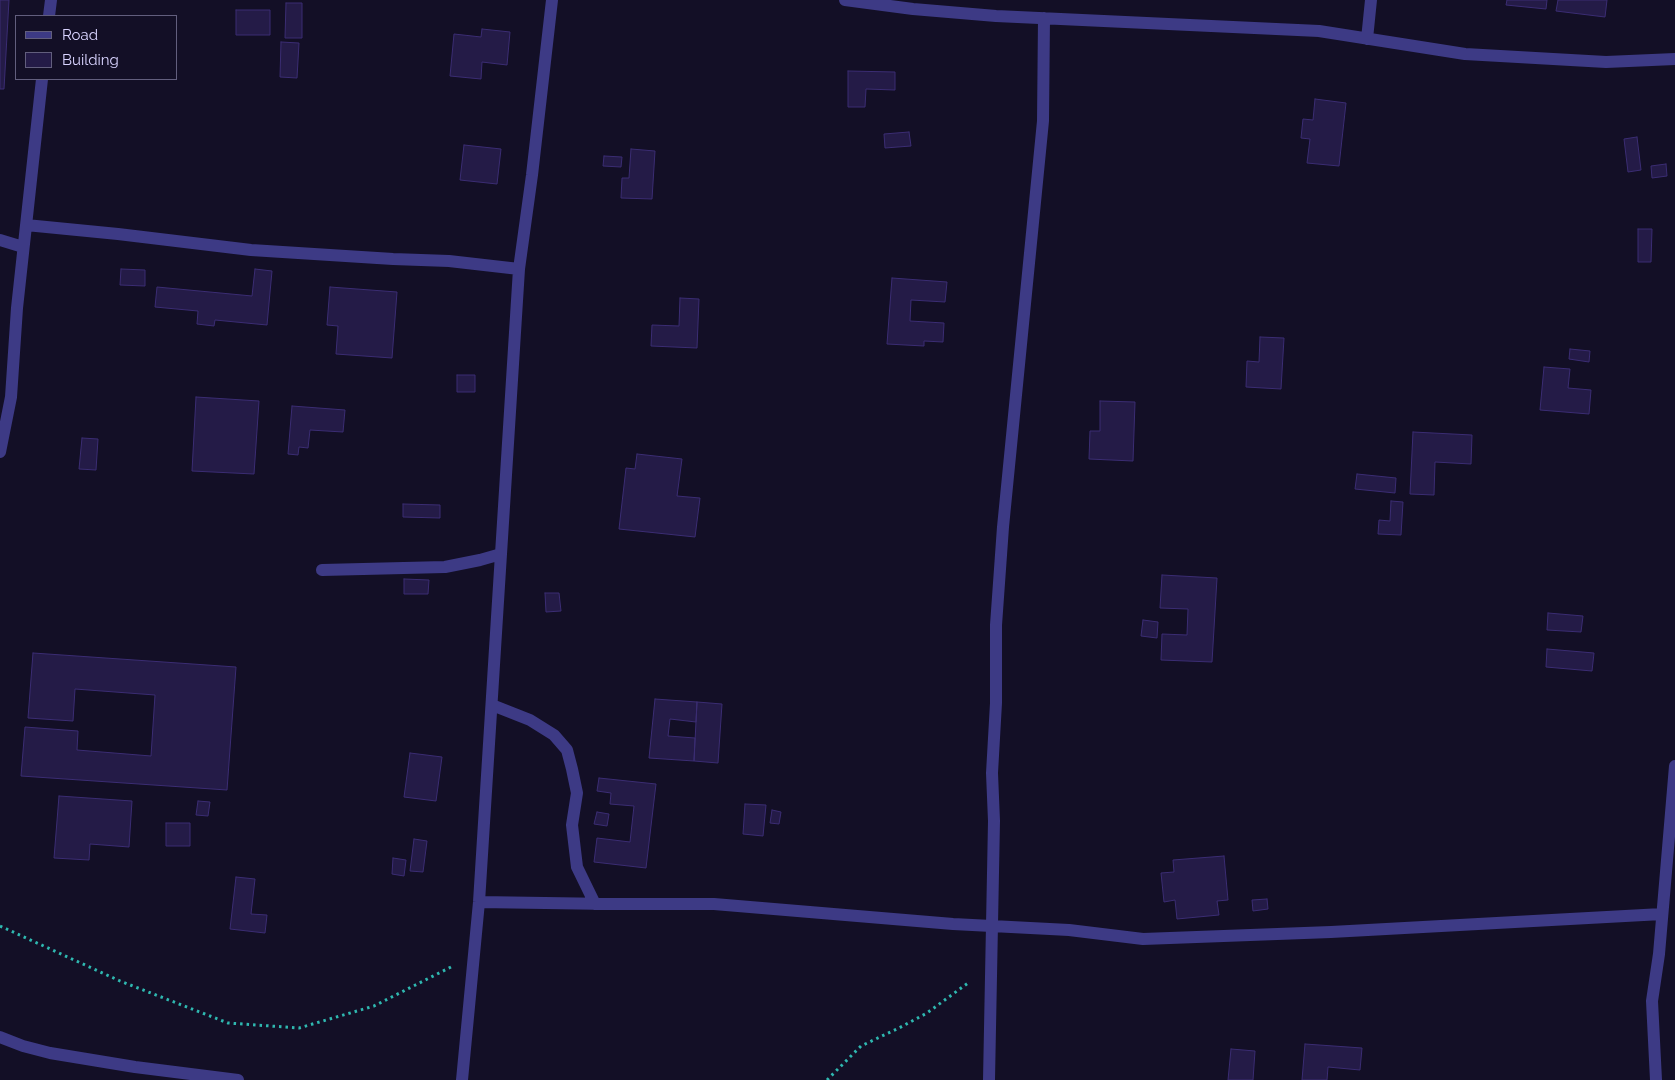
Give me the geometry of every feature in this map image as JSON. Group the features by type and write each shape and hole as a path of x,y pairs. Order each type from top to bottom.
{"street":[{"path":"49,15 51,0"},
{"path":"462,1080 479,902 519,269 552,0"},
{"path":"845,0 913,9 1044,18 1319,31 1475,54 1606,62 1675,59"},
{"path":"1367,38 1371,0"},
{"path":"989,1080 994,821 992,773 996,703 996,624 1003,527 1043,121 1044,18"},
{"path":"0,452 11,397 17,308 42,80"},
{"path":"26,225 251,250 449,261 519,269"},
{"path":"0,240 23,247"},
{"path":"322,570 445,567 501,554"},
{"path":"492,705 530,720 554,734 567,750 577,793 572,825 577,867 595,904"},
{"path":"1656,1080 1652,1001 1659,954 1673,814 1675,766"},
{"path":"479,902 714,904 953,924 1068,930 1143,939 1351,931 1662,914"},
{"path":"0,1037 23,1046 50,1053 196,1078 238,1080"}],"path":[{"path":"0,926 120,981 228,1023 299,1028 374,1006 474,955"},
{"path":"827,1080 861,1046 927,1013 991,967"}],"building":[{"path":"0,0 9,0 4,89 0,89"},
{"path":"1507,0 1547,0 1546,9 1506,5"},
{"path":"1558,0 1607,0 1605,17 1556,11"},
{"path":"286,3 302,3 302,38 285,38"},
{"path":"236,10 270,10 270,35 236,35"},
{"path":"482,29 510,32 507,65 482,62 481,79 450,76 454,34 481,37"},
{"path":"281,42 299,43 297,78 280,77"},
{"path":"848,71 895,72 895,90 866,89 865,107 848,107"},
{"path":"1315,99 1346,103 1339,166 1307,163 1310,139 1301,138 1303,119 1313,120"},
{"path":"909,132 911,146 885,148 884,134"},
{"path":"1637,137 1641,170 1628,172 1624,139"},
{"path":"464,145 501,149 497,184 460,180"},
{"path":"631,149 655,151 652,199 621,198 622,178 629,178"},
{"path":"604,156 622,157 621,167 603,166"},
{"path":"1666,164 1667,176 1652,178 1651,166"},
{"path":"1638,229 1652,229 1651,262 1638,262"},
{"path":"121,269 145,270 145,286 120,285"},
{"path":"255,269 272,271 267,325 215,320 214,326 197,324 198,311 155,307 157,287 252,296"},
{"path":"892,278 947,282 945,302 911,300 910,321 944,323 943,342 924,341 924,346 887,344"},
{"path":"330,287 397,292 392,358 336,354 338,326 327,325"},
{"path":"680,298 699,299 697,348 651,346 652,325 679,326"},
{"path":"1260,337 1284,338 1281,389 1246,387 1247,361 1259,362"},
{"path":"1570,349 1590,351 1589,362 1569,359"},
{"path":"1544,367 1570,369 1568,388 1591,390 1589,414 1540,410"},
{"path":"457,375 475,375 475,392 457,392"},
{"path":"196,397 259,401 254,474 192,471"},
{"path":"1100,401 1135,402 1133,461 1089,459 1090,431 1100,431"},
{"path":"292,406 345,410 343,432 310,430 308,448 299,447 298,455 288,454"},
{"path":"1413,432 1472,435 1471,464 1435,462 1434,495 1410,494"},
{"path":"82,438 98,439 96,470 79,469"},
{"path":"637,454 682,459 677,496 700,498 695,537 619,529 626,468 635,469"},
{"path":"1357,474 1396,478 1395,493 1355,489"},
{"path":"1391,501 1403,502 1401,535 1378,534 1379,520 1390,521"},
{"path":"403,504 440,505 440,518 403,517"},
{"path":"1162,575 1217,578 1212,662 1161,660 1162,634 1187,635 1188,609 1160,608"},
{"path":"404,579 429,580 428,594 404,594"},
{"path":"545,593 559,593 561,611 546,612"},
{"path":"1548,613 1583,616 1581,632 1547,630"},
{"path":"1143,620 1158,622 1157,638 1141,636"},
{"path":"1547,649 1594,653 1592,671 1546,667"},
{"path":"33,653 236,667 227,790 21,776 25,727 78,731 77,750 151,756 155,695 75,689 73,721 28,718"},
{"path":"655,699 697,702 696,722 670,719 668,736 695,738 694,761 649,758"},
{"path":"697,702 722,704 718,763 694,761"},
{"path":"410,753 442,757 436,801 404,797"},
{"path":"599,778 656,784 646,868 594,862 597,838 630,842 634,806 610,804 611,793 597,791"},
{"path":"59,796 132,801 129,847 90,844 89,860 54,858"},
{"path":"198,801 210,802 208,816 196,815"},
{"path":"745,804 766,805 763,836 743,834"},
{"path":"772,810 781,812 779,824 770,823"},
{"path":"597,812 609,814 607,826 594,824"},
{"path":"166,823 190,823 190,846 166,846"},
{"path":"414,839 427,841 423,872 410,871"},
{"path":"1224,856 1228,900 1217,901 1219,915 1177,919 1175,900 1164,902 1161,873 1174,872 1173,860"},
{"path":"393,858 406,860 404,876 392,874"},
{"path":"236,877 255,879 251,914 267,915 265,933 230,929"},
{"path":"1267,899 1268,909 1253,911 1252,900"},
{"path":"1305,1044 1362,1048 1360,1070 1328,1067 1327,1080 1302,1080"},
{"path":"1231,1049 1255,1051 1253,1080 1228,1080"}]}
